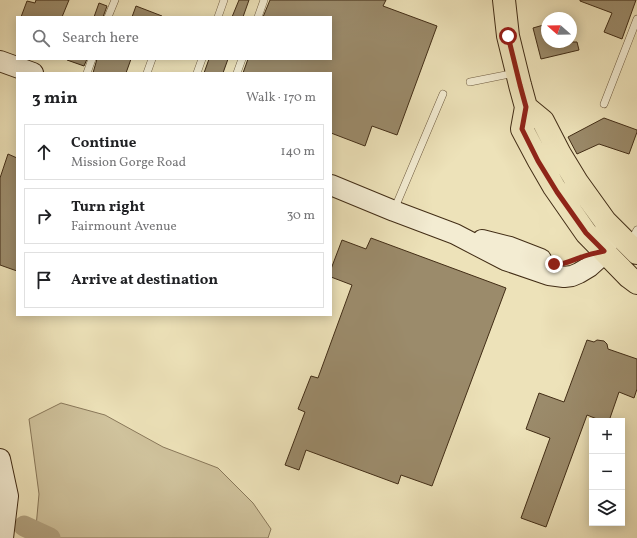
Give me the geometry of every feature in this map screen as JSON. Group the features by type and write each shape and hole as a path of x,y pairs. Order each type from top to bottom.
{"main road":[{"path":"504,0 508,36 526,107 522,129 538,161 557,192 586,233 629,277 637,283"},
{"path":"526,107 544,121 560,154 577,182 605,221 614,230 634,243"}],"street":[{"path":"0,61 29,72"},
{"path":"332,185 455,234 510,247 554,264 568,263 580,257 604,251 614,230"},
{"path":"0,459 8,496 3,538"}],"lane":[{"path":"108,16 115,0"},
{"path":"218,16 224,0"},
{"path":"258,16 264,0"},
{"path":"604,104 637,18"},
{"path":"87,72 92,60"},
{"path":"147,72 152,60"},
{"path":"197,72 202,60"},
{"path":"237,72 242,60"},
{"path":"470,82 517,73"},
{"path":"394,211 443,94"}],"shaded area":[{"path":"61,403 105,415 163,447 218,468 253,503 271,529 268,538 35,538 39,494 29,419"}],"building":[{"path":"36,0 69,0 62,16 21,16 27,1 35,3"},
{"path":"239,0 249,0 243,16 232,16"},
{"path":"270,0 386,0 383,6 437,26 397,135 372,126 365,146 332,133 332,72 243,72 248,60 332,60 332,16 263,16"},
{"path":"580,0 636,0 622,39 604,32 612,13"},
{"path":"99,3 107,6 103,16 94,16"},
{"path":"136,6 162,16 132,16"},
{"path":"541,26 541,48 577,48 577,42 579,50 541,59 533,28"},
{"path":"67,60 87,60 84,66"},
{"path":"97,60 131,60 126,72 93,72"},
{"path":"209,60 228,60 223,72 204,72"},
{"path":"604,118 637,130 629,154 599,144 577,154 568,137"},
{"path":"8,154 16,158 16,271 0,265 0,178"},
{"path":"371,238 506,288 432,486 401,475 398,484 306,450 299,470 285,465 305,412 298,409 311,376 318,378 352,285 332,277 332,266 342,240 366,249"},
{"path":"587,340 594,342 597,340 604,341 607,344 608,349 637,359 637,389 634,398 619,392 610,418 594,418 587,415 546,527 521,518 550,438 526,429 539,393 564,402"}],"waterway":[{"path":"24,526 50,538"}],"route":[{"path":"508,36 526,107 522,129 538,161 557,192 586,233 604,251 580,257 568,263 554,264"}]}
